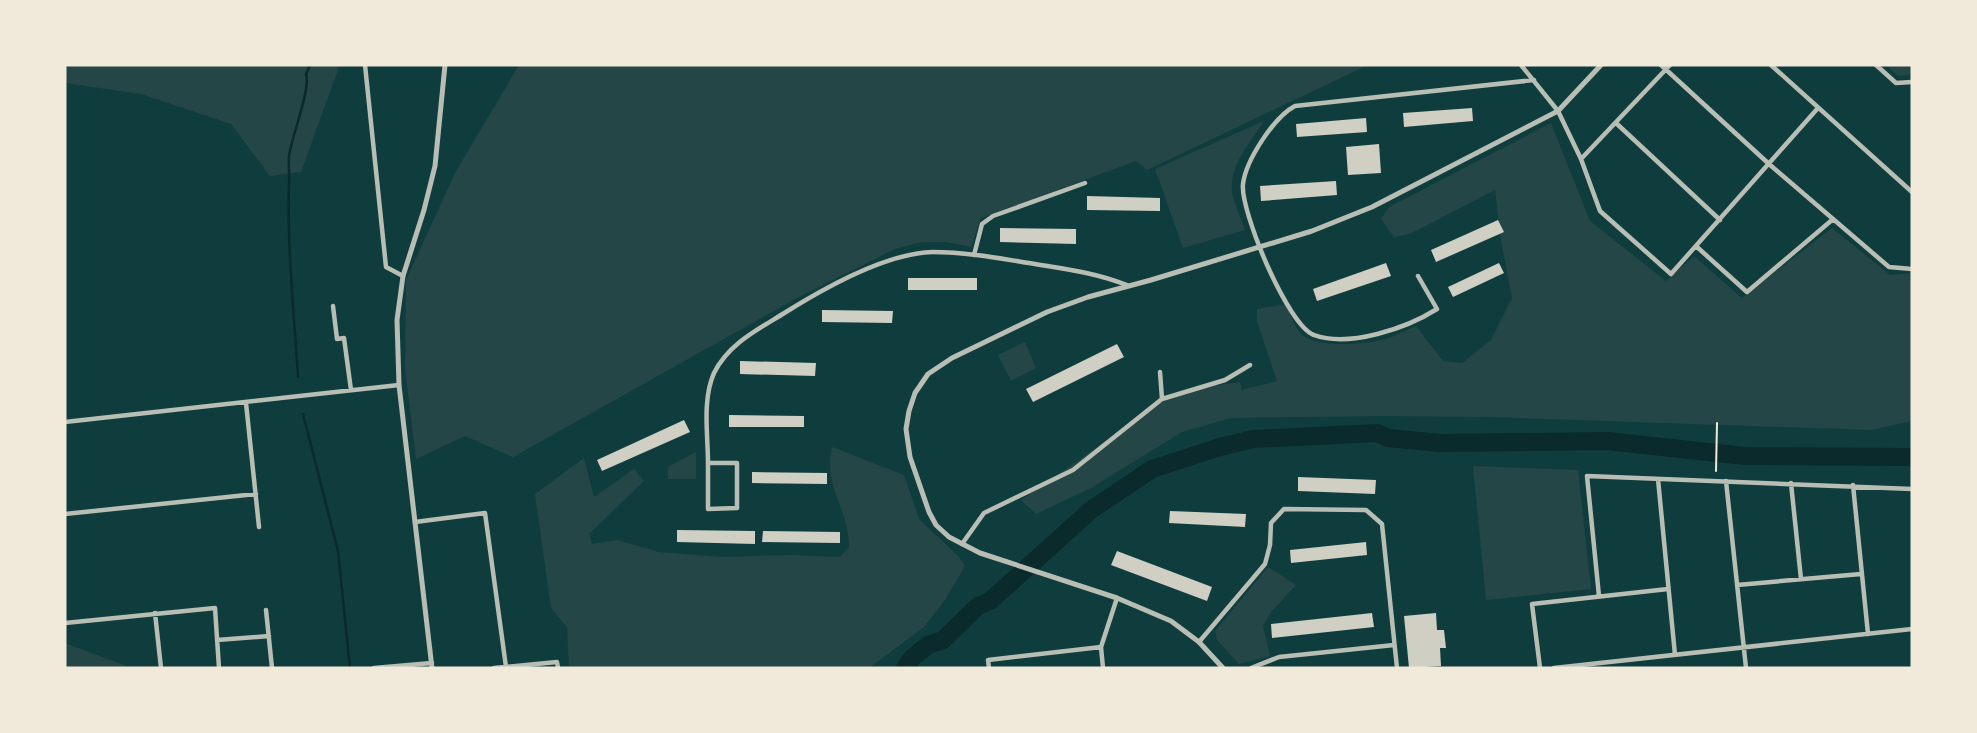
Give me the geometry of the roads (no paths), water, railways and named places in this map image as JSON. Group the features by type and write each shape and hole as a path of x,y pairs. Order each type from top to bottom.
{"street":[{"path":"365,65 386,267 403,276"},
{"path":"374,668 432,665 399,385 397,320 403,276 435,166 446,65"},
{"path":"1521,65 1558,111 1581,159 1600,211 1671,274 1818,108"},
{"path":"1223,668 1199,642 1171,621 1117,598 962,545 936,525 910,457 906,429 915,393 928,374 952,358 1047,312 1088,297 1312,231 1372,207 1558,111 1601,65"},
{"path":"1661,65 1668,67 1769,164 1889,267 1912,269"},
{"path":"1771,65 1912,192"},
{"path":"1876,65 1896,83 1912,82"},
{"path":"1581,159 1668,67"},
{"path":"1418,276 1437,309 1420,319 1384,332 1356,337 1330,338 1313,335 1304,330 1296,320 1259,247 1243,201 1243,182 1251,158 1285,111 1295,106 1534,80"},
{"path":"1616,123 1720,220"},
{"path":"974,255 982,224 993,216 1085,183"},
{"path":"1697,247 1747,292 1832,220"},
{"path":"708,463 737,463 737,508 708,509 708,463 709,387 721,362 739,341 803,301 888,261 933,252 974,255 1098,274 1130,286"},
{"path":"333,306 337,339 344,338 351,391"},
{"path":"962,545 984,513 1073,470 1163,399 1225,380 1250,366"},
{"path":"1160,372 1163,399"},
{"path":"65,422 399,385"},
{"path":"246,403 259,527"},
{"path":"1600,596 1587,476 1912,489"},
{"path":"1658,479 1675,655"},
{"path":"1726,481 1746,668"},
{"path":"1791,483 1801,579"},
{"path":"1853,485 1868,634"},
{"path":"65,514 256,494"},
{"path":"1199,642 1265,564 1270,545 1270,523 1284,509 1366,510 1381,524 1396,668"},
{"path":"415,522 485,513 506,667"},
{"path":"1737,585 1861,574"},
{"path":"1539,668 1532,604 1668,589"},
{"path":"1103,668 1101,647 1117,598"},
{"path":"65,623 215,608 219,668"},
{"path":"266,610 272,668"},
{"path":"155,613 161,668"},
{"path":"1554,668 1912,629"},
{"path":"217,640 269,636"},
{"path":"1251,668 1279,657 1394,645"},
{"path":"989,668 988,660 1101,647"},
{"path":"494,668 557,662 558,668"}],"waterway":[{"path":"298,377 290,256 289,159 310,65"},
{"path":"303,414 338,551 350,668"},
{"path":"905,668 912,658 928,645 943,640 978,606 990,601 1091,510 1152,469 1253,439 1377,433 1388,438 1440,443 1607,441 1745,456 1912,457"}]}
